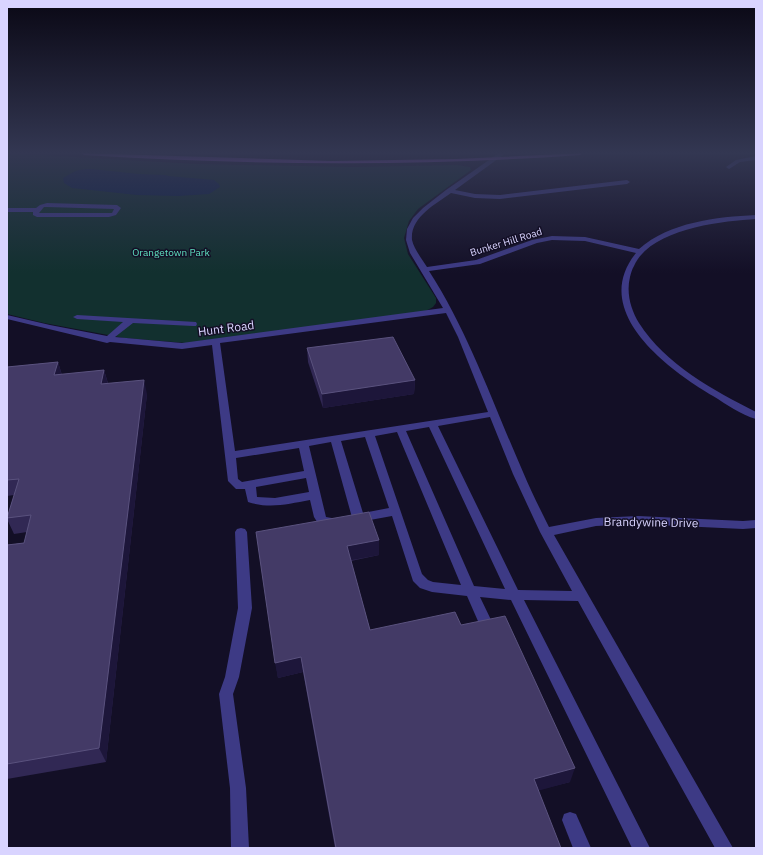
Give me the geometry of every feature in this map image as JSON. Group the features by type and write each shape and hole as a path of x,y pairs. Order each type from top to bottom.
{"street":[{"path":"446,193 415,219 410,229 409,240 414,253 449,310 462,337 518,474 546,532 724,848"},
{"path":"458,193 475,196 500,197 535,193"},
{"path":"8,210 38,210 42,206 46,205 117,206 118,208 114,214 108,215 37,215 35,214 38,210"},
{"path":"756,217 727,219 683,229 665,235 640,252 628,269 625,279 624,292 627,307 636,325 670,362 696,382 725,400 756,416"},
{"name":"Bunker Hill Road","path":"424,270 484,261 532,242 551,238 574,238 600,241 640,252"},
{"name":"Hunt Road","path":"7,317 107,340 161,346 182,346 449,310"},
{"path":"77,317 193,324"},
{"path":"107,340 130,320"},
{"path":"216,342 233,481 240,486 310,474"},
{"path":"230,455 493,414"},
{"path":"432,423 512,590 513,595 641,848"},
{"path":"400,428 470,591 486,624"},
{"path":"369,433 417,576 424,584 432,587 513,595 583,596"},
{"path":"335,438 359,518"},
{"path":"303,444 314,495 320,517 323,522 396,512"},
{"path":"250,484 252,499 259,502 269,502 314,495"},
{"name":"Brandywine Drive","path":"546,532 596,522 638,520 743,525 756,524"},
{"path":"240,848 238,788 226,694 232,678 245,608 241,532"},
{"path":"570,820 582,848"}],"green space":[{"name":"Orangetown Park","path":"7,193 440,193 418,209 409,221 404,238 408,254 436,298 436,303 433,307 424,312 186,343 124,338 44,323 7,314"}],"water":[{"path":"118,193 211,193 178,196"}],"building":[{"path":"393,337 415,380 322,394 307,348"},
{"path":"58,362 54,375 104,370 101,384 144,380 99,748 7,764 7,545 24,543 31,515 7,518 19,479 7,480 7,367"},
{"path":"369,512 379,540 347,546 370,630 455,612 461,625 505,616 575,768 534,779 561,848 336,848 301,657 275,663 256,532"}]}
